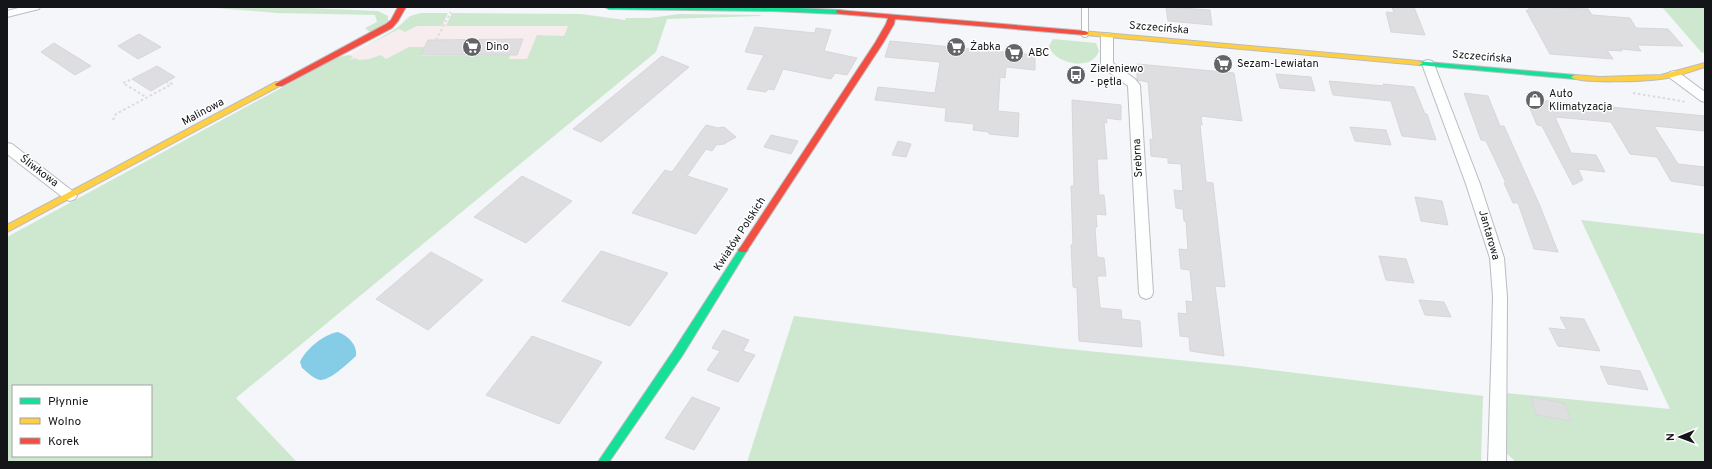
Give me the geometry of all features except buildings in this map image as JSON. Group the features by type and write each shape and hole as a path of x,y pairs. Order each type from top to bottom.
{"street":[{"path":"7,14 35,7"},
{"name":"Malinowa","path":"7,229 389,26 394,21 402,7"},
{"name":"Szczecińska","path":"609,7 772,9 892,16 1600,79 1638,79 1674,75 1705,65"},
{"name":"Kwiatów Polskich","path":"603,462 678,353 747,244 879,43 890,24 892,16"},
{"name":"Srebrna","path":"1107,36 1107,64 1134,85 1146,293"},
{"name":"Jantarowa","path":"1428,64 1473,184 1497,258 1500,310 1498,462"},
{"path":"1674,75 1705,98"},
{"name":"Śliwkowa","path":"7,147 70,196"}],"lane":[{"path":"1085,34 1086,7"}],"path":[{"path":"436,40 451,12"},
{"path":"130,80 123,83 147,98"},
{"path":"113,120 116,114 172,84 169,82 167,84"}],"shaded area":[{"path":"420,23 569,25 558,59 337,62 401,27"}],"green space":[{"path":"204,7 285,7 378,11 388,16 388,21 370,32 365,28 377,22 375,15 277,13"},
{"path":"1662,7 1705,7 1705,52 1702,53"},
{"path":"421,13 448,13 442,26 417,26 405,32 399,29 366,46 397,28 410,16"},
{"path":"452,13 581,14 625,20 626,18 650,18 679,14 761,15 667,19 656,52 236,398 297,462 7,462 7,237 338,57 350,55 353,57 349,60 355,58 359,60 369,59 381,55 386,59 409,47 425,47 421,56 510,55 509,59 527,59 537,35 564,36 568,26 446,26"},
{"path":"1053,39 1096,43 1099,51 1095,58 1089,62 1073,63 1065,61 1052,52 1049,46"},
{"path":"1581,220 1705,234 1705,462 1516,462 1505,452 1506,393 1670,409"},
{"path":"794,316 1058,348 1240,366 1483,396 1481,462 747,462"}],"water":[{"path":"338,332 345,335 354,344 356,356 329,378 320,380 302,368 300,362 306,352 321,339"}],"traffic: fast":[{"path":"609,7 772,9 840,12"},
{"path":"1419,63 1575,77"},
{"path":"603,462 678,353 743,250"}],"traffic: slow":[{"path":"1085,33 1419,63"},
{"path":"1575,77 1600,79 1661,77 1705,65"},
{"path":"7,229 279,84"}],"traffic: jam":[{"path":"279,84 389,26 394,21 402,7"},
{"path":"840,12 1085,33"},
{"path":"743,250 879,43 890,24 892,16"}],"place":[{"name":"Dino","path":"472,47"},
{"name":"Żabka","path":"956,47"},
{"name":"ABC","path":"1014,53"},
{"name":"Sezam-Lewiatan","path":"1223,64"},
{"name":"Zieleniewo - pętla","path":"1076,75"},
{"name":"Auto Klimatyzacja","path":"1535,100"}]}
